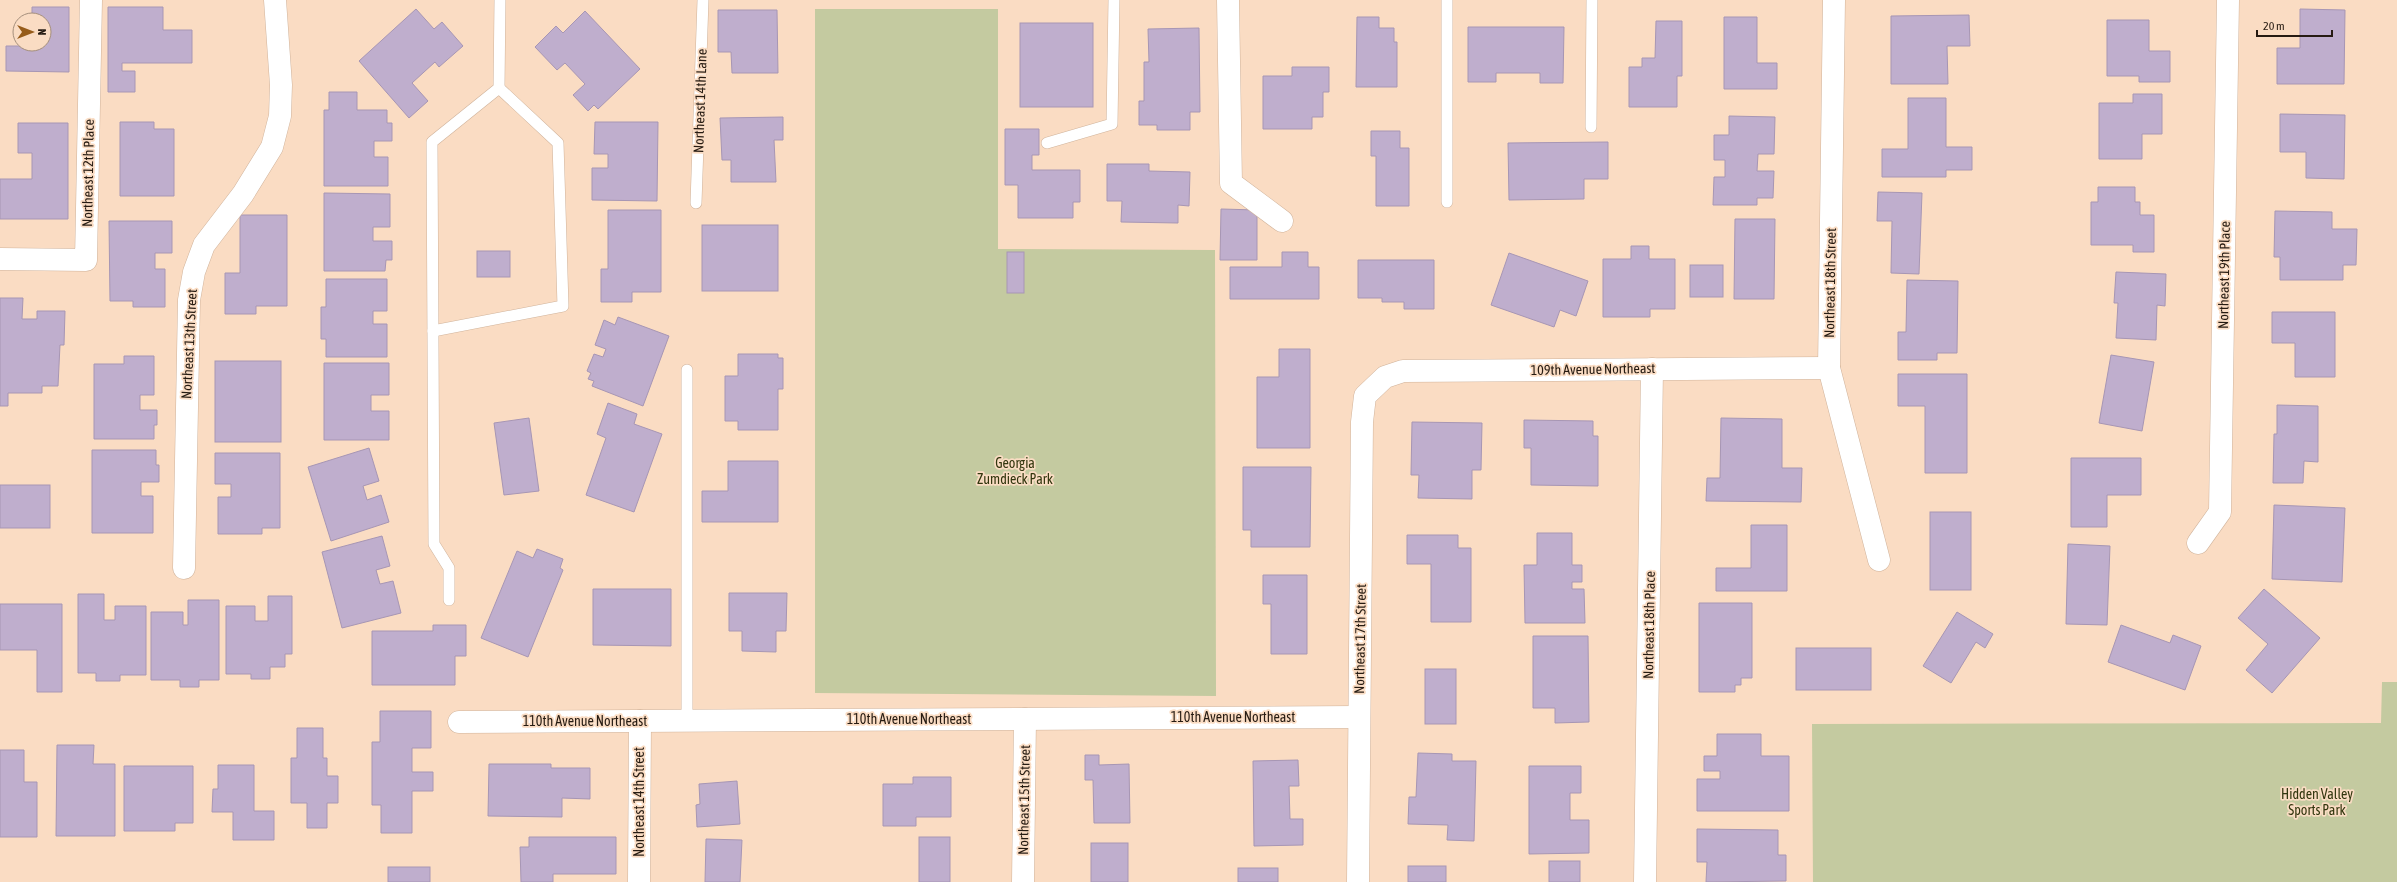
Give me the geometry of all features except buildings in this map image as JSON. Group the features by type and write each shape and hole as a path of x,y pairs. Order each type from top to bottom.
{"street":[{"name":"Northeast 12th Place","path":"0,259 86,260 91,0"},
{"name":"Northeast 13th Street","path":"184,568 189,300 194,272 204,245 243,194 272,147 280,116 281,85 275,0"},
{"path":"1228,0 1231,183 1282,221"},
{"name":"Northeast 18th Street","path":"1834,0 1829,368 1879,560"},
{"name":"Northeast 19th Place","path":"2198,543 2220,512 2228,0"},
{"name":"109th Avenue Northeast","path":"1365,396 1385,378 1403,372 1829,368"},
{"name":"Northeast 18th Place","path":"1646,882 1652,369"},
{"name":"Northeast 17th Street","path":"1358,882 1362,422 1365,396"},
{"name":"110th Avenue Northeast","path":"459,722 1359,717"},
{"name":"Northeast 15th Street","path":"1023,882 1025,719"},
{"name":"Northeast 14th Street","path":"639,882 640,721"}],"lane":[{"path":"433,331 563,306 558,143 499,88 500,0"},
{"name":"Northeast 14th Lane","path":"696,203 704,0"},
{"path":"1047,143 1112,124 1114,0"},
{"path":"1446,0 1446,202"},
{"path":"1591,127 1592,0"},
{"path":"449,600 449,568 434,544 432,142 499,88"},
{"path":"687,370 687,721"}],"green space":[{"name":"Georgia Zumdieck Park","path":"815,9 998,9 998,249 1215,250 1216,696 815,693"},
{"name":"Hidden Valley Sports Park","path":"2382,682 2397,682 2397,882 1813,882 1812,724 2381,723"}]}
